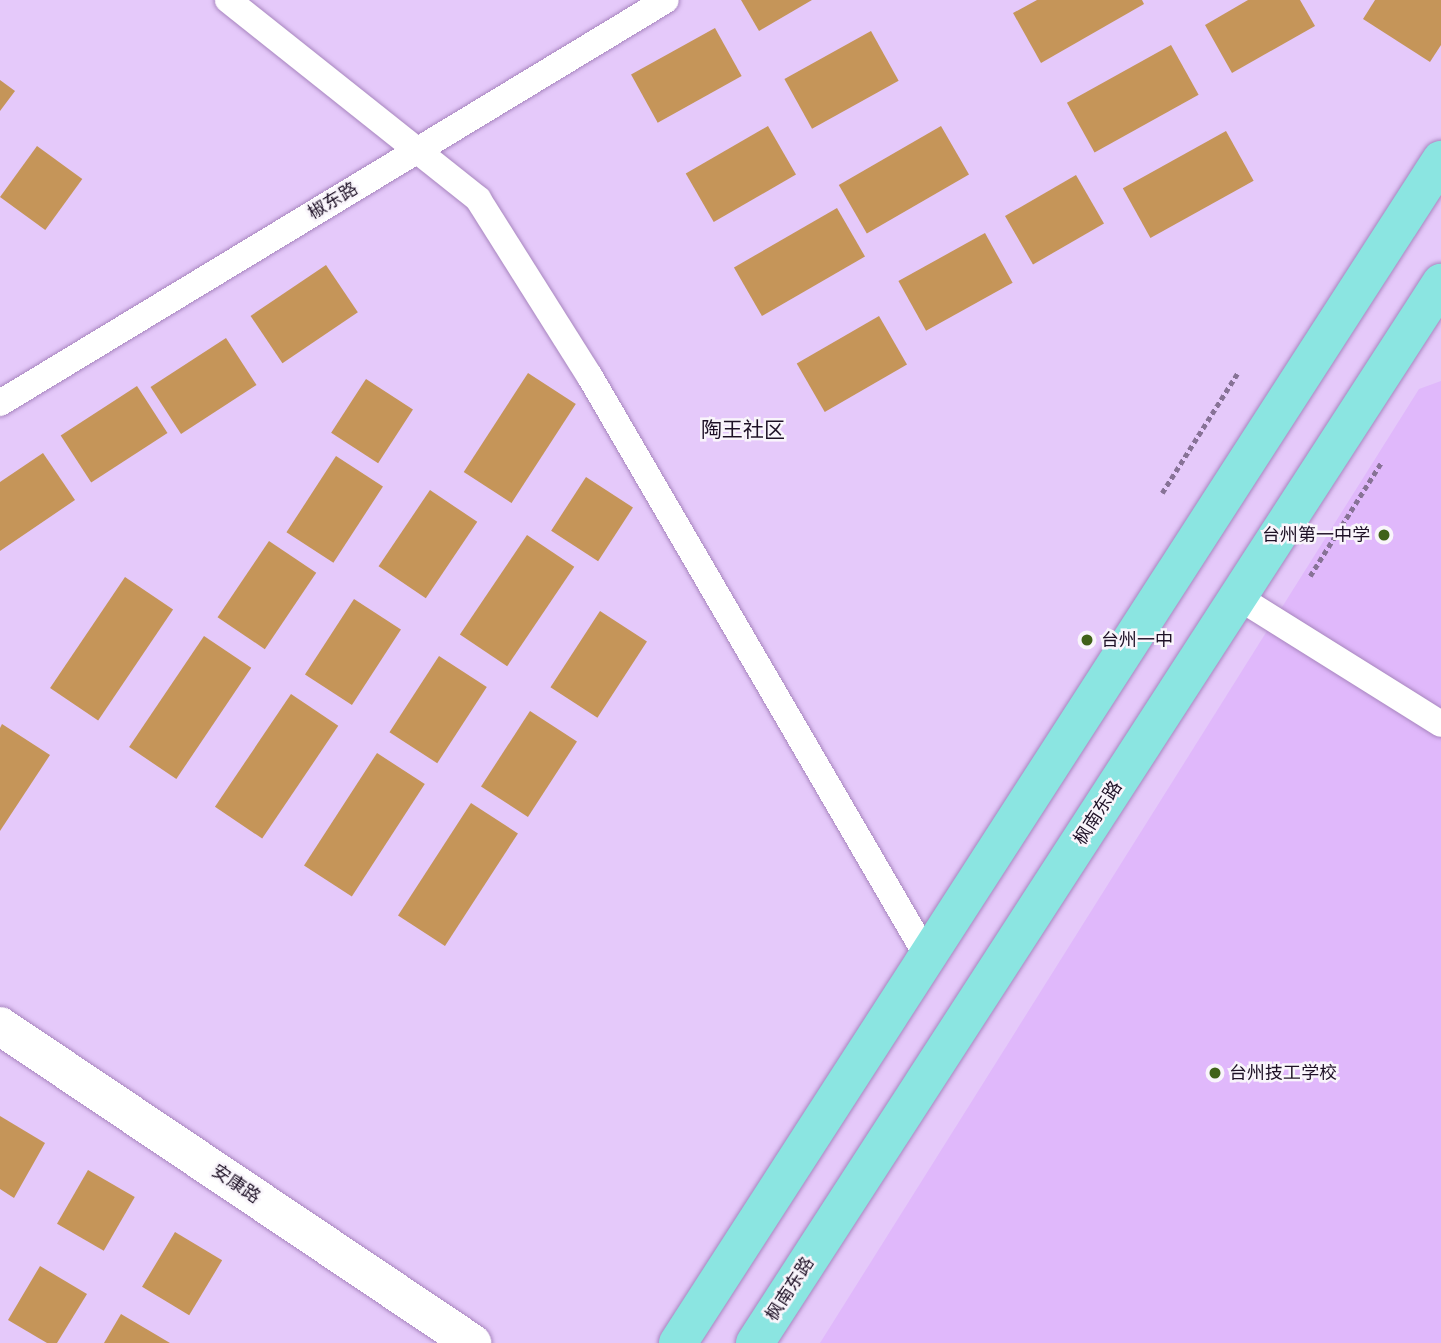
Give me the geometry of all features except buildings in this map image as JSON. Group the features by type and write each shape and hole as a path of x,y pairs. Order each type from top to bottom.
{"main road":[{"path":"678,1343 1441,160"},
{"name":"枫南东路","path":"755,1343 1238,597 1434,308"}],"street":[{"path":"228,0 478,199 589,375 928,956"},
{"name":"椒东路","path":"0,402 666,0"},
{"path":"1238,597 1441,723"},
{"name":"安康路","path":"0,1026 472,1343"}],"path":[{"path":"1162,493 1237,374"},
{"path":"1310,576 1381,463"}],"shaded area":[{"name":"台州技工学校","path":"1441,381 1441,1343 820,1343 1419,389"}],"place":[{"name":"台州第一中学","path":"1384,535"},
{"name":"台州一中","path":"1087,640"},
{"name":"台州技工学校","path":"1215,1073"}],"district":[{"name":"陶王社区","path":"743,430"}]}
